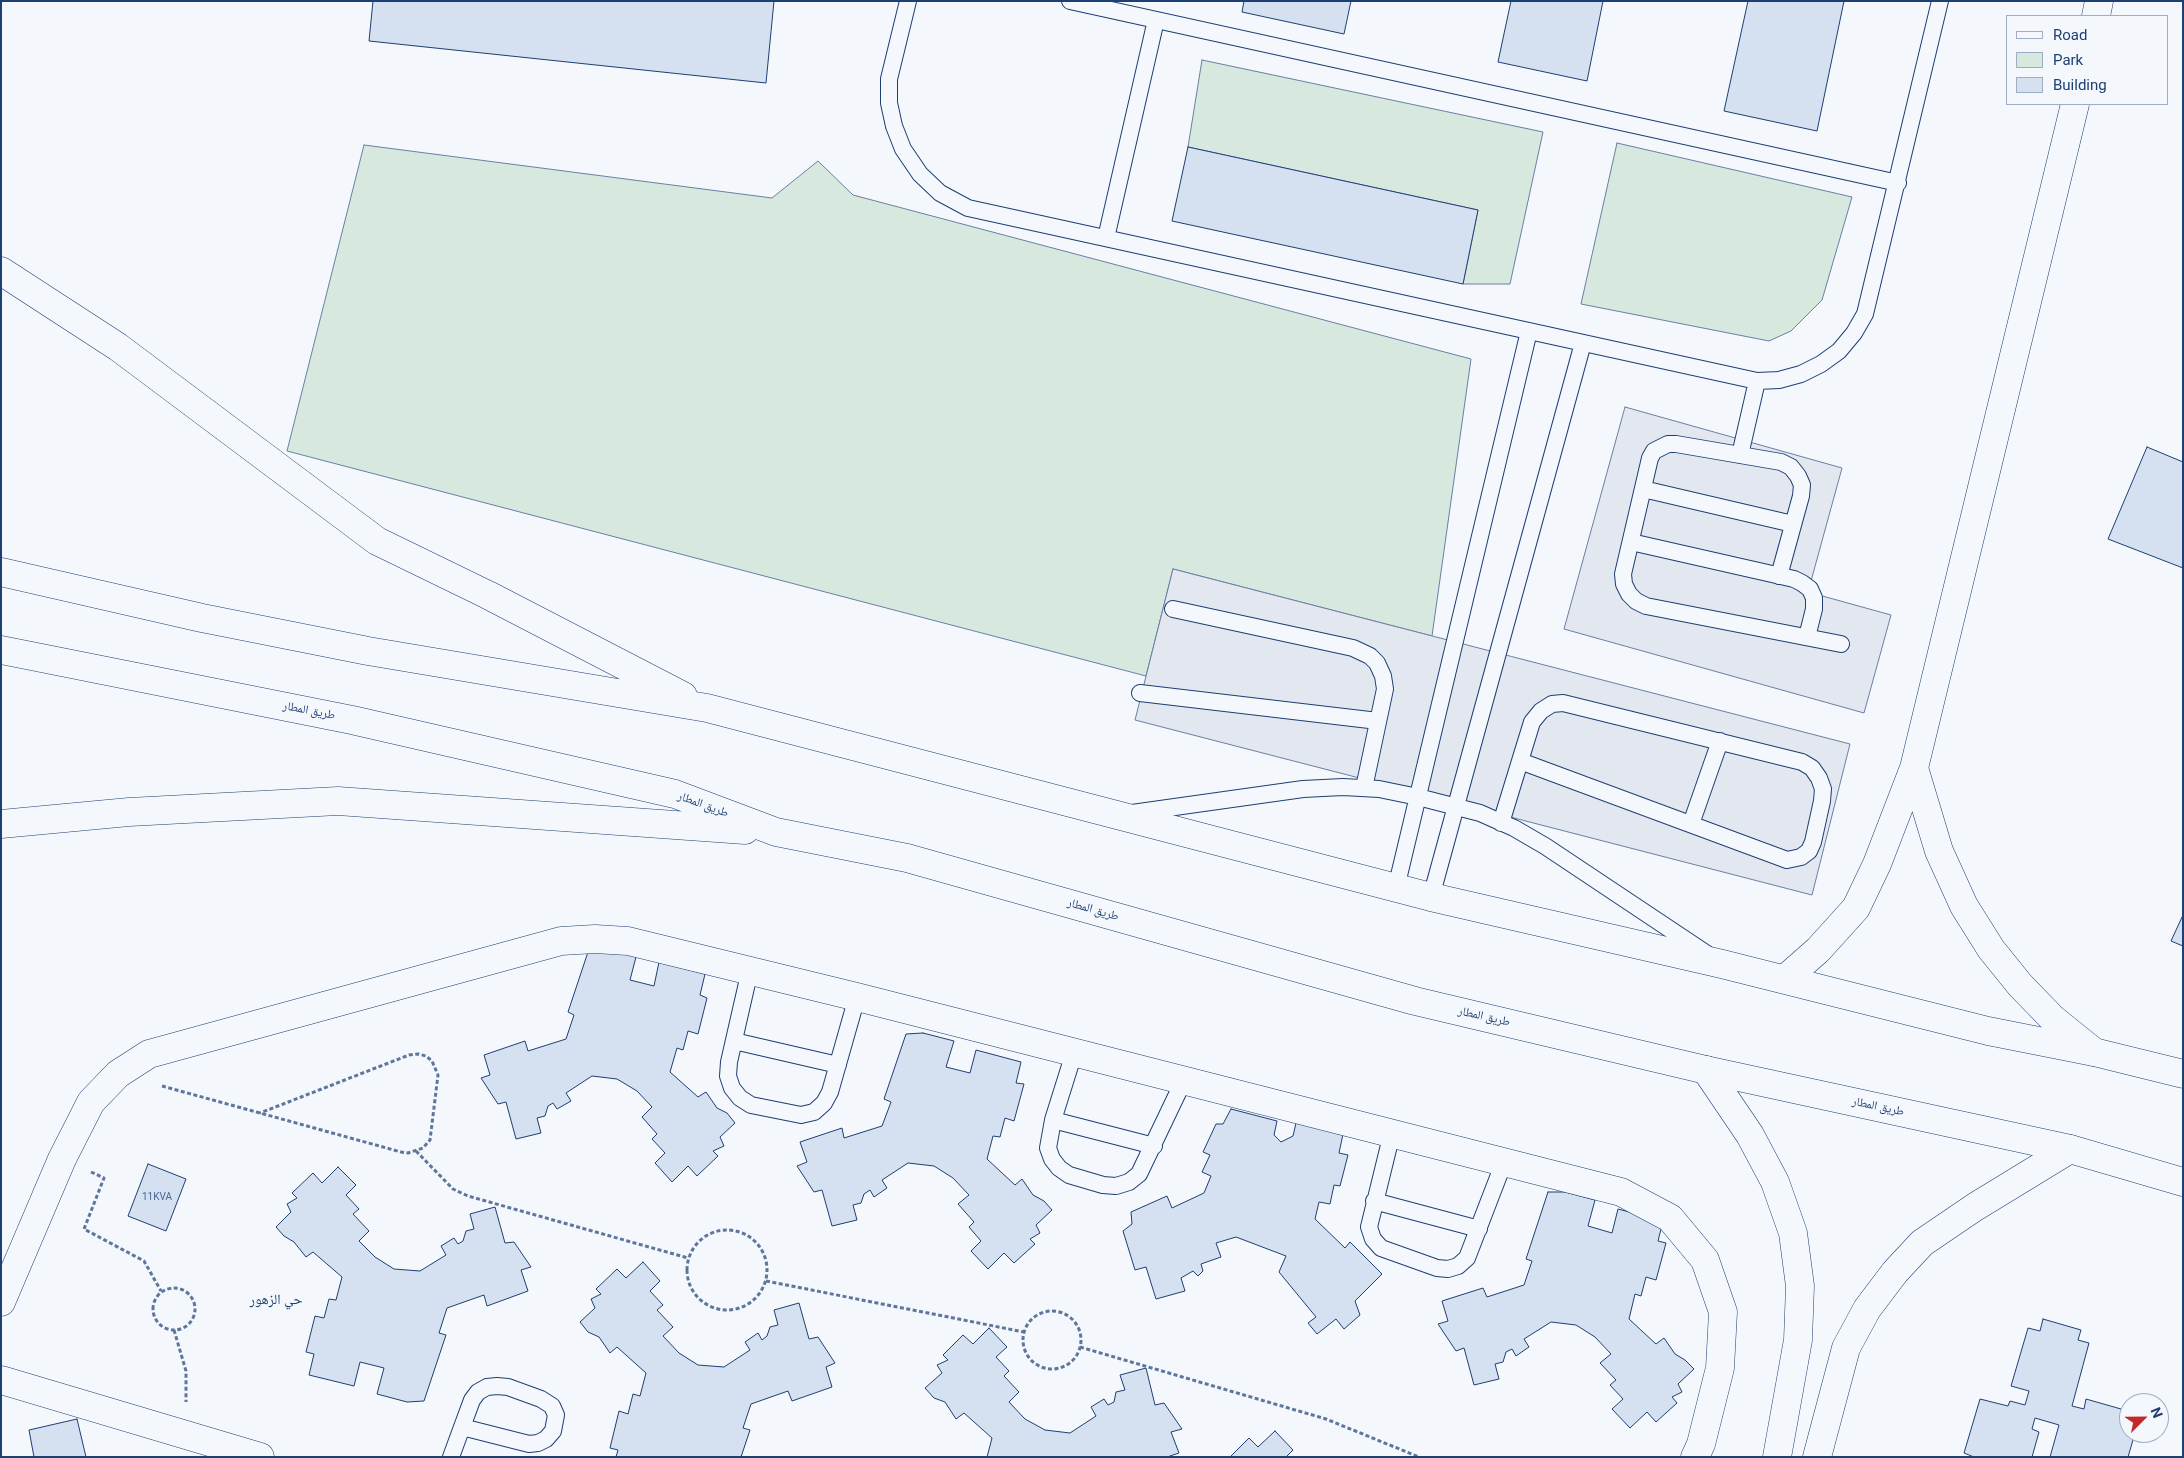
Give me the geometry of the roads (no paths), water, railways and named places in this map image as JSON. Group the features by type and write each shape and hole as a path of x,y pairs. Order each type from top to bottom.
{"main road":[{"path":"2096,15 2099,1"},
{"path":"1785,979 1818,950 1856,908 1877,864 1914,768 2074,105"},
{"path":"1,270 118,347 377,542 488,595 706,708"},
{"path":"1,572 202,618 368,651 706,708 1431,897 1785,979 1988,1031 2094,1052 2183,1074"},
{"name":"طريق المطار","path":"1,650 352,720 675,794 776,832 907,858 1416,1001 1706,1070 2070,1149 2183,1182"},
{"path":"1914,768 1939,851 1964,906 1992,949 2020,985 2053,1019 2094,1052"},
{"path":"1,824 129,812 338,801 776,832"},
{"path":"1,1302 62,1159 91,1102 118,1074 149,1054 561,941 628,940 1621,1192 1670,1218 1705,1260 1723,1312 1720,1368 1701,1444 1695,1457"},
{"path":"1706,1070 1750,1135 1776,1182 1792,1233 1800,1286 1798,1340 1780,1445 1819,1449 1846,1348 1867,1309 1895,1272 1922,1243 1974,1207 2070,1149"},
{"path":"1,1380 185,1435 218,1451 260,1457"}],"lane":[{"path":"908,1 889,79 889,103 894,126 903,149 920,174 940,193 968,208 1757,381 1779,380 1801,374 1821,364 1839,351 1854,333 1865,314 1898,183 1940,1"},
{"path":"1070,1 1898,183"},
{"path":"1106,238 1156,20"},
{"path":"1396,888 1529,331"},
{"path":"1431,897 1583,343"},
{"path":"1740,455 1757,381"},
{"path":"1779,576 1801,496 1802,485 1791,467 1781,462 1668,444 1654,451 1623,574 1624,584 1629,594 1641,604 1841,644"},
{"path":"1643,489 1793,524"},
{"path":"1631,542 1794,579 1810,589 1814,598 1814,609 1807,637"},
{"path":"1173,608 1362,651 1377,663 1383,676 1385,689 1364,788"},
{"path":"1140,693 1378,722"},
{"path":"1501,823 1520,761 1532,722 1541,711 1552,704 1563,702 1802,762 1812,768 1819,778 1823,789 1813,842 1801,858 1787,860 1520,761"},
{"path":"1691,824 1720,741"},
{"path":"1116,815 1303,789 1364,788 1418,797 1456,806 1514,828 1545,846 1722,964"},
{"path":"750,970 728,1076 732,1088 740,1098 751,1105 787,1114 800,1115 814,1112 824,1103 830,1092 857,997"},
{"path":"734,1041 838,1065"},
{"path":"1074,1052 1053,1120 1048,1148 1052,1159 1059,1168 1069,1175 1103,1185 1116,1186 1129,1182 1139,1174 1183,1082"},
{"path":"1053,1120 1154,1146"},
{"path":"1392,1134 1369,1227 1373,1239 1381,1248 1437,1268 1448,1269 1458,1266 1467,1258 1504,1162"},
{"path":"1374,1201 1479,1229"},
{"path":"451,1457 462,1427 472,1400 478,1392 487,1387 497,1386 541,1399 552,1406 556,1416 553,1431 538,1443 529,1444 462,1427"}],"district":[{"name":"حي الزهور","path":"276,1300"}]}
